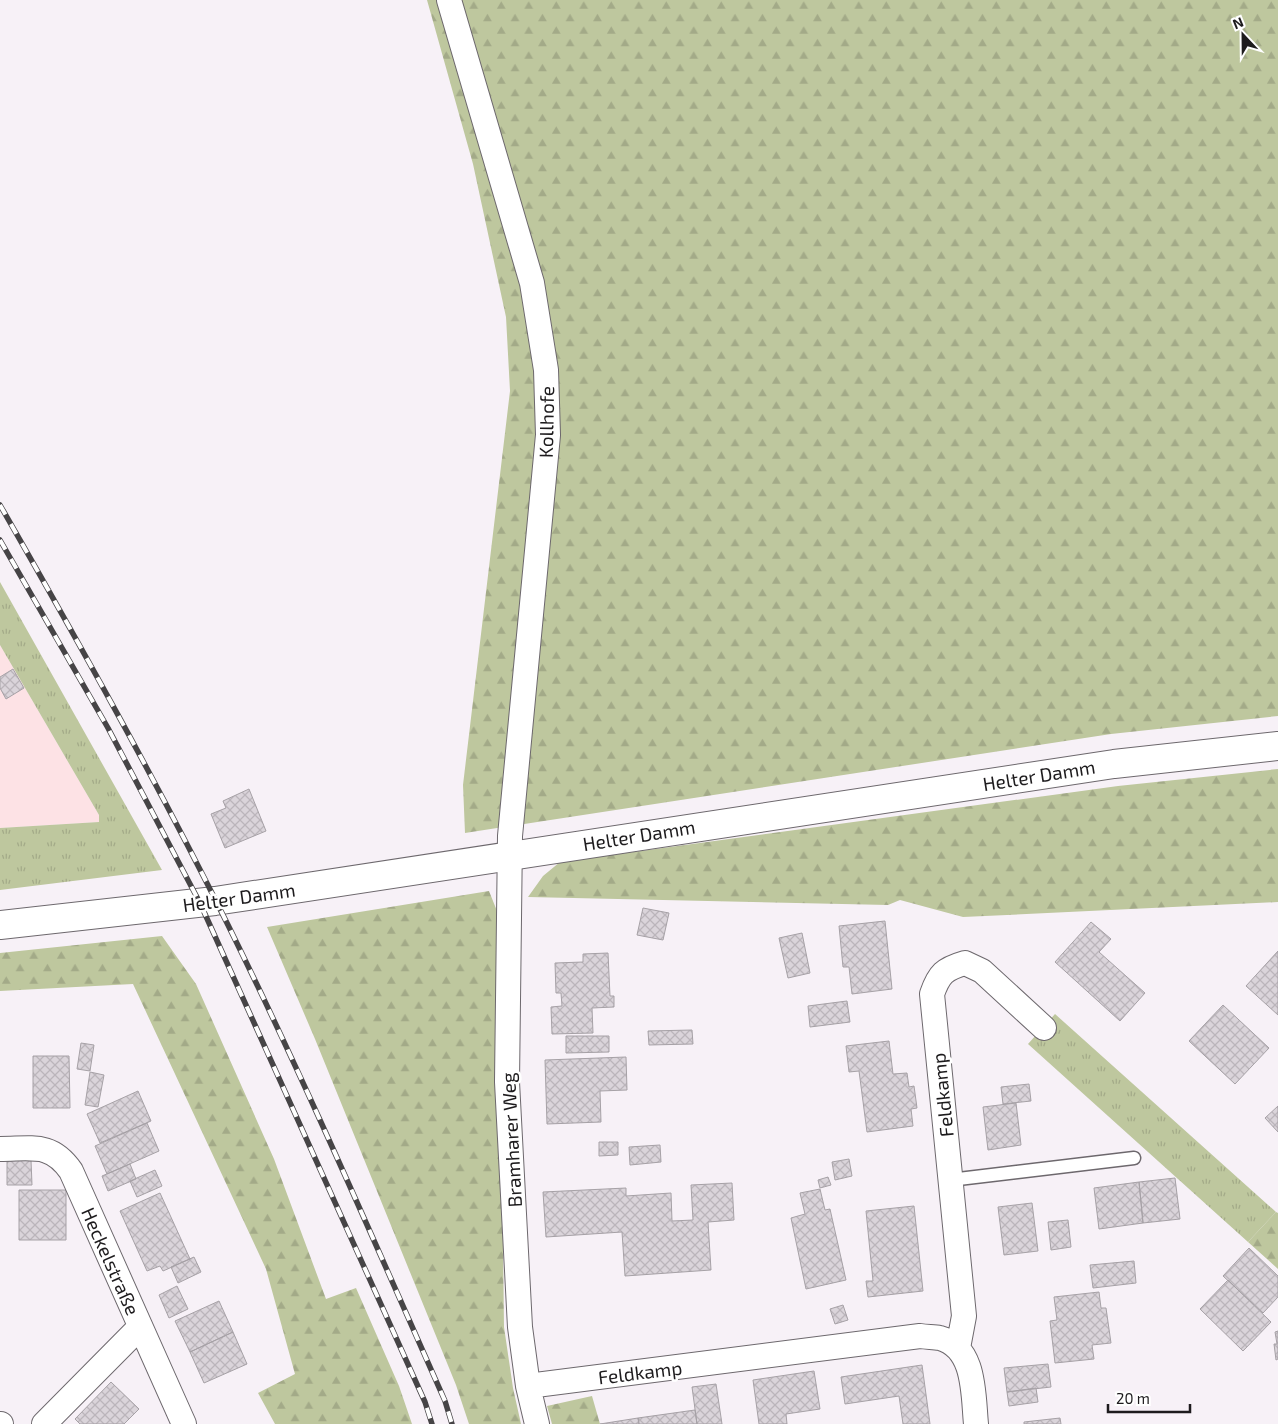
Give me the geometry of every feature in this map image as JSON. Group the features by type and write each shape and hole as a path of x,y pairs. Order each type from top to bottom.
{"street":[{"name":"Kollhofe","path":"450,0 532,282 546,370 548,435 511,826 510,854"},
{"name":"Helter Damm","path":"0,925 215,901 510,854 1114,764 1278,746"},
{"name":"Bramharer Weg","path":"510,854 507,1082 520,1326 528,1386 537,1424"},
{"name":"Feldkamp","path":"528,1386 920,1336 941,1338 958,1348 964,1316 932,994 938,977 950,967 964,963 982,971 1044,1028"},
{"name":"Heckelstraße","path":"0,1149 41,1149 60,1156 71,1171 184,1424"},
{"path":"44,1424 140,1327"},
{"path":"958,1348 966,1361 971,1378 976,1424"}],"lane":[{"path":"950,1180 1134,1158"}],"shaded area":[{"path":"0,645 99,815 99,822 0,828"}],"green space":[{"path":"427,0 1278,0 1278,716 1111,734 465,833 463,785 510,391 506,317 473,164"},
{"path":"0,582 162,870 0,890 0,828 99,822 99,815 0,645"},
{"path":"1278,769 1278,902 963,917 900,900 888,905 528,897 543,876 560,862 1118,786"},
{"path":"489,891 499,916 504,1327 513,1388 521,1424 469,1424 456,1385 315,1039 267,927"},
{"path":"162,936 196,984 274,1159 326,1299 356,1288 399,1386 412,1424 275,1424 258,1393 295,1374 266,1269 133,984 0,991 0,953"},
{"path":"1055,1014 1276,1212 1248,1242 1028,1044"},
{"path":"1276,1212 1278,1213 1278,1269 1248,1242"},
{"path":"592,1396 600,1424 552,1424 547,1406"}],"building":[{"path":"13,669 24,688 6,699 0,688 0,677"},
{"path":"249,789 266,831 225,848 211,814 226,808 223,801"},
{"path":"643,908 669,913 663,940 637,935"},
{"path":"885,921 892,989 852,994 849,967 843,967 839,926"},
{"path":"1091,922 1111,939 1099,952 1145,993 1120,1021 1055,962"},
{"path":"802,933 810,973 788,978 779,938"},
{"path":"1278,951 1278,1015 1246,986"},
{"path":"608,953 610,996 614,996 614,1007 592,1008 593,1033 552,1034 551,1007 562,1006 561,993 556,993 555,963 583,962 583,954"},
{"path":"847,1001 850,1022 810,1027 808,1006"},
{"path":"1223,1005 1269,1048 1235,1084 1189,1041"},
{"path":"692,1030 693,1044 649,1045 648,1031"},
{"path":"566,1036 609,1036 609,1052 566,1053"},
{"path":"889,1041 893,1074 907,1073 909,1087 914,1086 917,1108 911,1109 913,1126 867,1132 859,1071 849,1072 846,1046"},
{"path":"81,1043 94,1045 90,1071 77,1069"},
{"path":"33,1056 69,1056 70,1108 33,1108"},
{"path":"626,1057 627,1090 600,1091 601,1122 547,1124 545,1060"},
{"path":"90,1072 104,1075 98,1107 85,1105"},
{"path":"1029,1084 1031,1101 1003,1104 1001,1087"},
{"path":"138,1091 151,1121 100,1143 87,1114"},
{"path":"1016,1103 1021,1145 988,1150 983,1107"},
{"path":"1278,1106 1278,1132 1265,1118"},
{"path":"147,1123 159,1151 107,1174 95,1146"},
{"path":"599,1142 618,1142 618,1155 599,1156"},
{"path":"660,1145 661,1162 630,1165 629,1147"},
{"path":"849,1159 852,1176 835,1180 832,1162"},
{"path":"7,1160 31,1160 32,1185 7,1185"},
{"path":"130,1164 136,1179 108,1191 102,1176"},
{"path":"155,1170 162,1186 137,1197 130,1181"},
{"path":"828,1177 831,1185 820,1188 818,1180"},
{"path":"1175,1178 1180,1219 1143,1223 1139,1182"},
{"path":"1139,1182 1143,1223 1099,1229 1094,1188"},
{"path":"732,1183 734,1220 708,1222 711,1270 625,1276 622,1232 546,1237 543,1192 626,1188 626,1196 671,1193 672,1221 693,1220 691,1185"},
{"path":"820,1189 825,1210 830,1209 846,1280 806,1289 791,1218 805,1214 800,1193"},
{"path":"19,1190 66,1190 66,1240 19,1240"},
{"path":"160,1193 190,1259 163,1271 160,1266 147,1271 120,1211"},
{"path":"1032,1203 1038,1251 1004,1255 998,1207"},
{"path":"914,1206 923,1291 868,1297 866,1281 873,1281 866,1211"},
{"path":"1068,1220 1071,1247 1051,1250 1048,1222"},
{"path":"1249,1248 1278,1276 1278,1297 1263,1313 1223,1276"},
{"path":"194,1257 201,1272 178,1283 171,1267"},
{"path":"1134,1261 1136,1283 1093,1288 1090,1265"},
{"path":"1228,1280 1271,1322 1243,1351 1200,1309"},
{"path":"177,1286 188,1309 169,1318 159,1295"},
{"path":"1099,1292 1101,1308 1106,1308 1111,1343 1092,1345 1094,1359 1055,1363 1050,1321 1057,1320 1054,1297"},
{"path":"219,1301 233,1332 190,1352 175,1321"},
{"path":"843,1305 848,1320 835,1324 830,1309"},
{"path":"1278,1331 1278,1359 1276,1360 1274,1344 1277,1344 1275,1332"},
{"path":"233,1332 247,1364 204,1383 190,1352"},
{"path":"1048,1364 1051,1387 1007,1392 1004,1368"},
{"path":"922,1365 930,1424 903,1424 899,1396 845,1404 841,1377"},
{"path":"814,1371 820,1409 786,1414 787,1424 759,1424 753,1380"},
{"path":"111,1382 139,1409 124,1424 80,1424 75,1419"},
{"path":"716,1384 722,1424 697,1424 692,1387"},
{"path":"1036,1388 1038,1402 1009,1406 1007,1392"},
{"path":"695,1410 697,1424 639,1424 638,1418"},
{"path":"638,1418 639,1424 600,1424"},
{"path":"1060,1418 1061,1424 1024,1424 1024,1422"}],"railway":[{"path":"0,505 117,713 174,818 228,925 339,1162 445,1401 452,1424"},
{"path":"0,540 108,728 200,903 425,1402 432,1424"}]}
